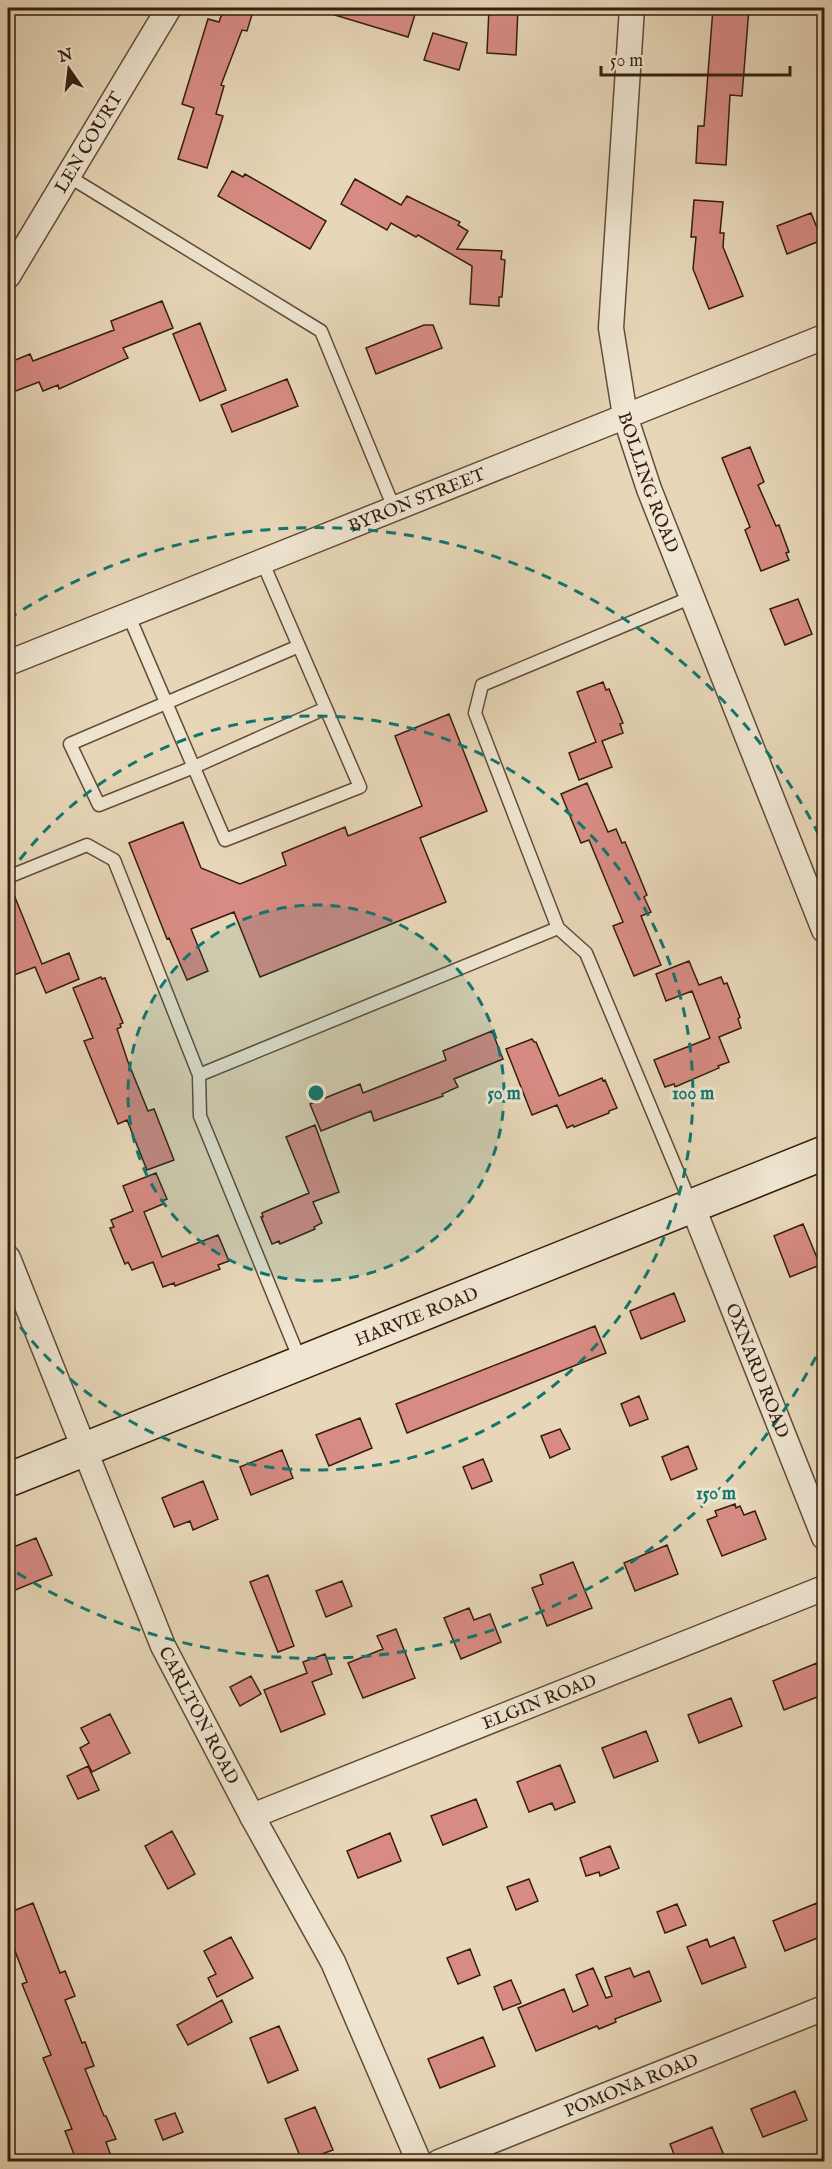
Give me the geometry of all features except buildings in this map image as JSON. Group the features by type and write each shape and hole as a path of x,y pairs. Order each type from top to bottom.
{"street":[{"name":"LEN COURT","path":"8,276 169,8"},
{"name":"BOLLING ROAD","path":"632,8 611,328 625,416 650,489 692,597 825,930"},
{"name":"BYRON STREET","path":"8,663 825,337"},
{"name":"HARVIE ROAD","path":"8,1480 825,1153"},
{"name":"OXNARD ROAD","path":"692,1205 825,1537"},
{"name":"CARLTON ROAD","path":"8,1258 163,1646 252,1816 333,1962 419,2162"},
{"name":"ELGIN ROAD","path":"252,1816 825,1588"},
{"name":"POMONA ROAD","path":"439,2162 825,2008"}],"lane":[{"path":"68,176 321,331 394,508"},
{"path":"128,614 225,840 360,787 262,561"},
{"path":"692,597 482,684 475,713 558,928 586,953 692,1205"},
{"path":"299,646 70,744 99,805 194,767 326,708"},
{"path":"8,877 87,845 114,860 199,1075 200,1116 301,1361"},
{"path":"199,1075 558,928"}]}
